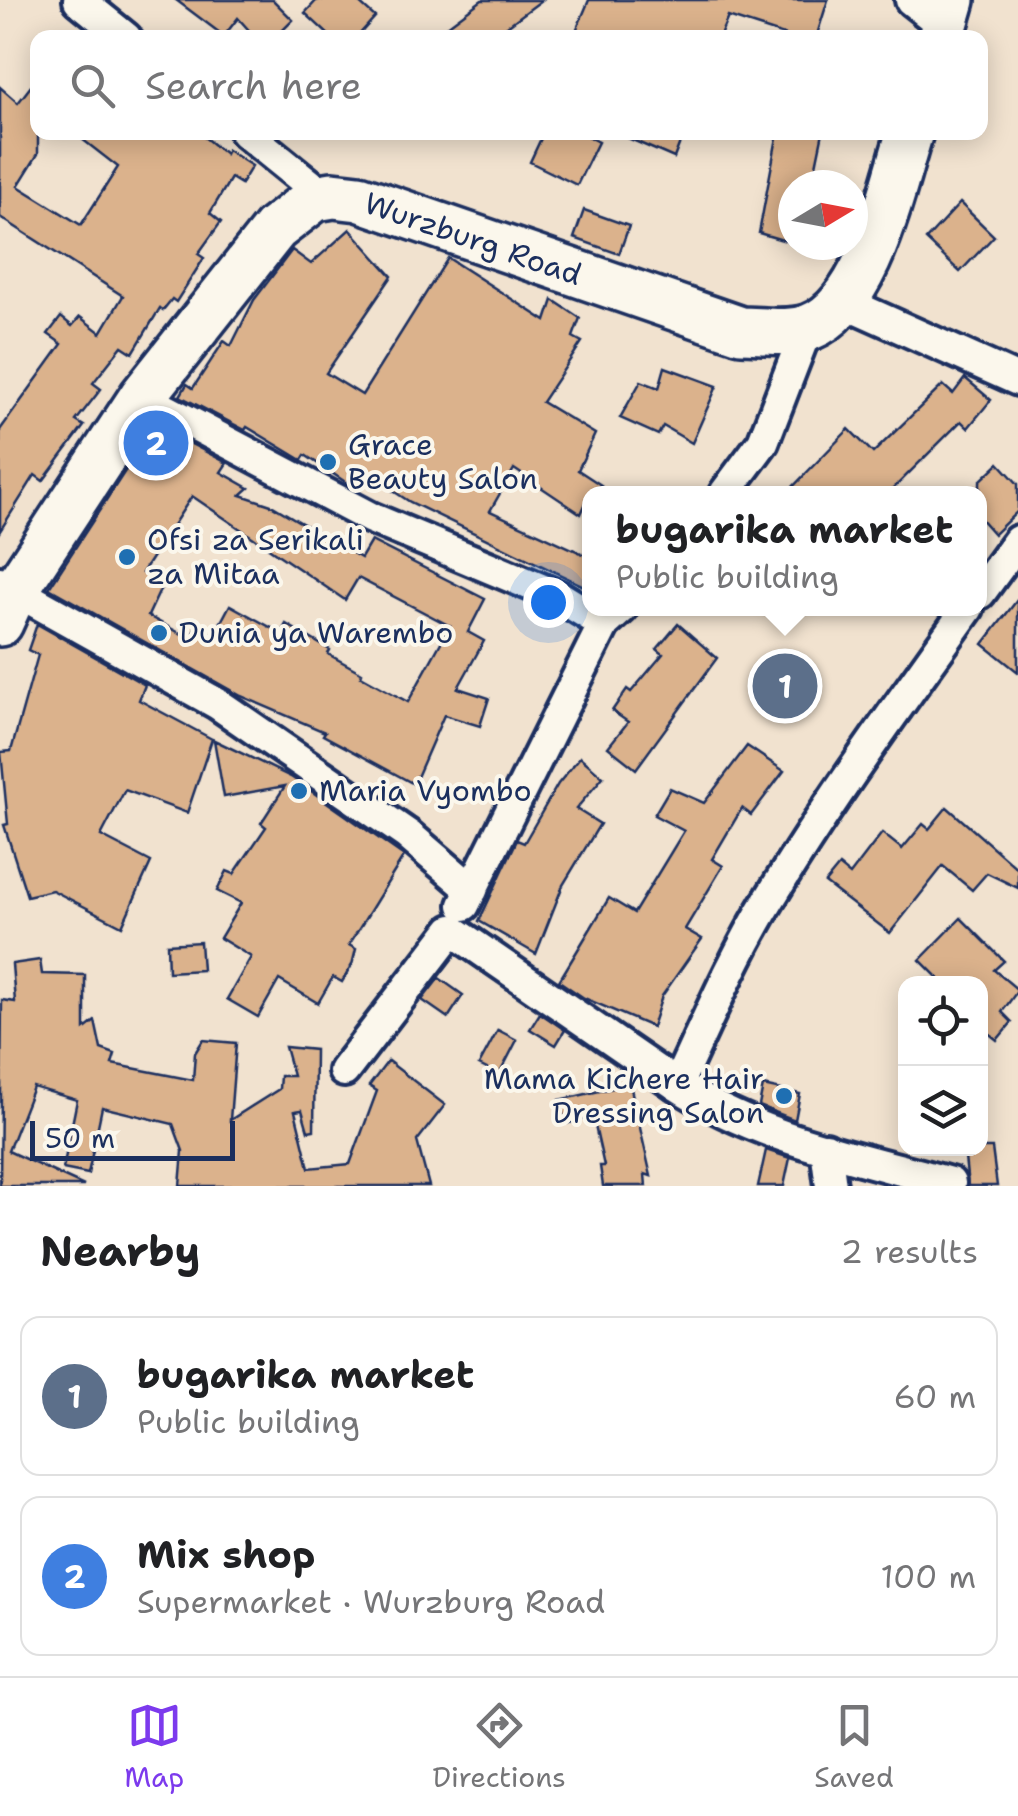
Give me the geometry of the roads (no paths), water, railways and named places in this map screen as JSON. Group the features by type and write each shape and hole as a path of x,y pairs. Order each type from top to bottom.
{"main road":[{"path":"807,328 844,302 880,224 907,140"},
{"name":"Wurzburg Road","path":"5,599 142,398 276,229 304,203 324,196 359,198 740,330 807,328"}],"street":[{"path":"79,0 116,30"},
{"path":"255,140 324,196"},
{"path":"844,302 1018,380"},
{"path":"730,486 763,442 807,328"},
{"path":"142,398 371,518 582,605"},
{"path":"987,585 1018,541"},
{"path":"987,591 1018,573"},
{"path":"5,599 234,714 408,835 472,890"},
{"path":"344,1070 452,930 613,616"},
{"path":"677,1085 727,976 768,900 866,751 962,616"},
{"path":"452,930 677,1085 729,1116 950,1183"},
{"path":"826,1148 831,1186"}],"place":[{"name":"Mix shop","path":"156,443"},
{"name":"Grace Beauty Salon","path":"328,462"},
{"name":"Ofsi za Serikali za Mitaa","path":"127,557"},
{"name":"Dunia ya Warembo","path":"159,633"},
{"name":"bugarika market","path":"785,686"},
{"name":"Maria Vyombo","path":"299,791"},
{"name":"Mama Kichere Hair Dressing Salon","path":"784,1096"}]}
